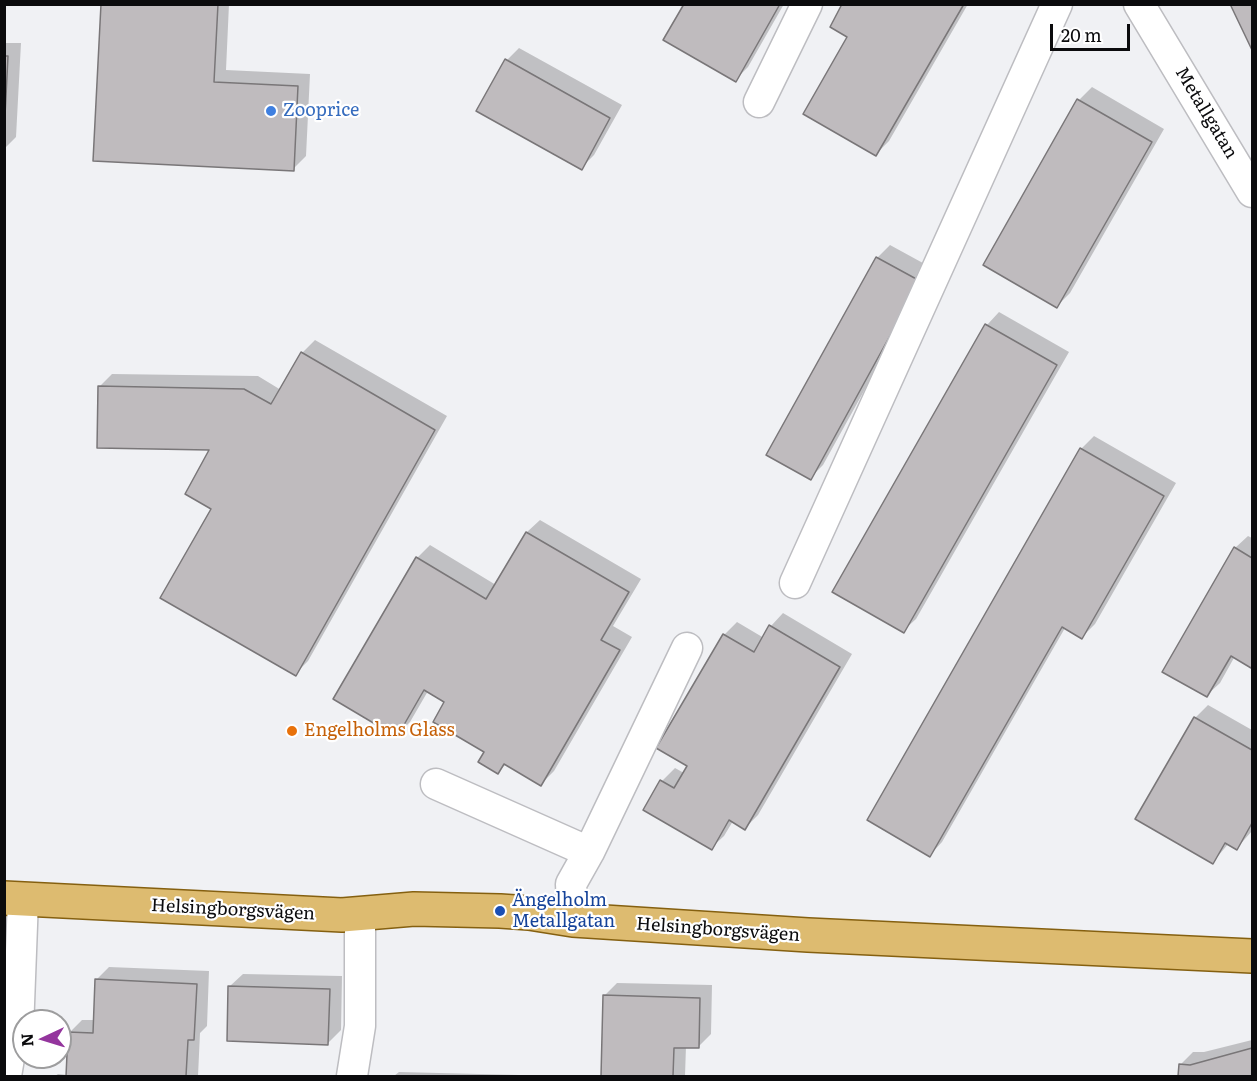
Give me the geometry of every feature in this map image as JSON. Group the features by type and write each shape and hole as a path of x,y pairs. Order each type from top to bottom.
{"main road":[{"name":"Helsingborgsvägen","path":"14,898 296,913 360,913 414,909 500,911 573,920 808,936 1252,956"}],"street":[{"path":"759,102 807,4"},
{"path":"795,583 1057,4"},
{"name":"Metallgatan","path":"1139,4 1252,192"},
{"path":"573,920 571,884 687,648"},
{"path":"436,784 588,852"},
{"path":"6,1077 18,1030 14,898"},
{"path":"352,1077 360,1026 360,913"}],"building":[{"path":"101,4 218,4 214,82 298,86 294,171 93,161"},
{"path":"684,4 780,4 736,82 663,40"},
{"path":"842,4 964,4 876,156 803,114 847,37 830,27"},
{"path":"1230,4 1252,4 1252,50"},
{"path":"4,56 8,56 4,136"},
{"path":"505,59 610,118 582,170 476,111"},
{"path":"1077,99 1152,142 1057,308 983,265"},
{"path":"876,257 920,281 811,480 766,455"},
{"path":"985,324 1057,365 904,633 832,592"},
{"path":"301,352 435,430 296,676 160,598 211,509 185,494 209,450 97,448 98,386 244,389 271,404"},
{"path":"1080,448 1164,496 1082,639 1062,627 930,857 867,820"},
{"path":"526,532 629,592 601,640 620,650 541,786 504,764 498,774 478,762 484,752 433,722 444,702 424,690 397,737 333,699 416,557 486,599"},
{"path":"1234,547 1252,558 1252,666 1251,668 1231,656 1207,697 1162,672"},
{"path":"769,625 840,667 745,830 729,820 712,850 643,810 660,780 674,788 687,766 656,748 723,634 754,652"},
{"path":"1194,717 1252,750 1252,823 1237,850 1225,843 1213,864 1135,819"},
{"path":"95,979 197,984 194,1040 188,1040 186,1076 66,1076 66,1069 72,1069 72,1032 93,1033"},
{"path":"228,986 330,989 328,1045 227,1041"},
{"path":"603,995 700,998 699,1048 674,1048 673,1076 601,1076"},
{"path":"1252,1048 1252,1076 1178,1076 1179,1064 1190,1065"}],"place":[{"name":"Zooprice","path":"271,111"},
{"name":"Engelholms Glass","path":"292,731"},
{"name":"Ängelholm Metallgatan","path":"500,911"}]}
